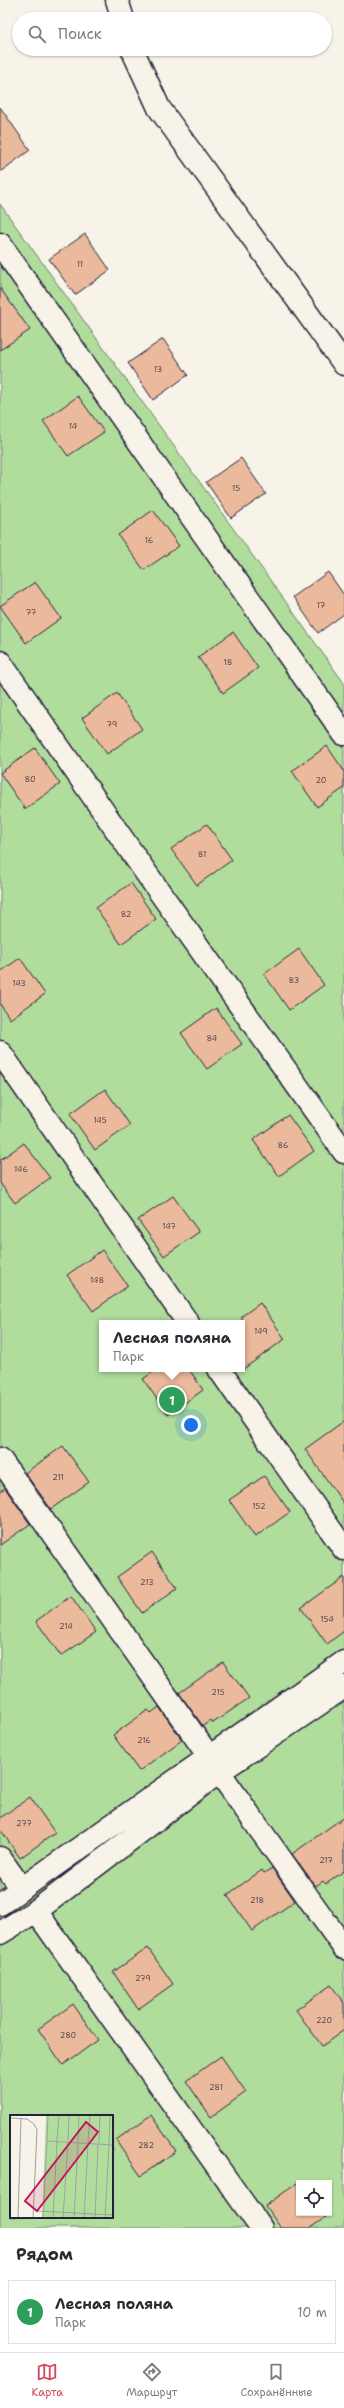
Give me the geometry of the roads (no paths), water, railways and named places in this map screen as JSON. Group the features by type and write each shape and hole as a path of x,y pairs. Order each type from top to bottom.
{"street":[{"path":"117,0 121,12"},
{"path":"135,56 159,108 344,364"},
{"path":"0,244 344,734"},
{"path":"0,662 144,870 344,1152"},
{"path":"0,1052 186,1320"},
{"path":"221,1372 344,1549"},
{"path":"0,1459 344,1948"},
{"path":"0,1933 36,1911 214,1765 344,1662"},
{"path":"0,1904 214,1765 344,1687"},
{"path":"0,1858 22,1889"},
{"path":"36,1911 261,2228"}],"place":[{"name":"Лесная поляна","path":"172,1400"}]}
